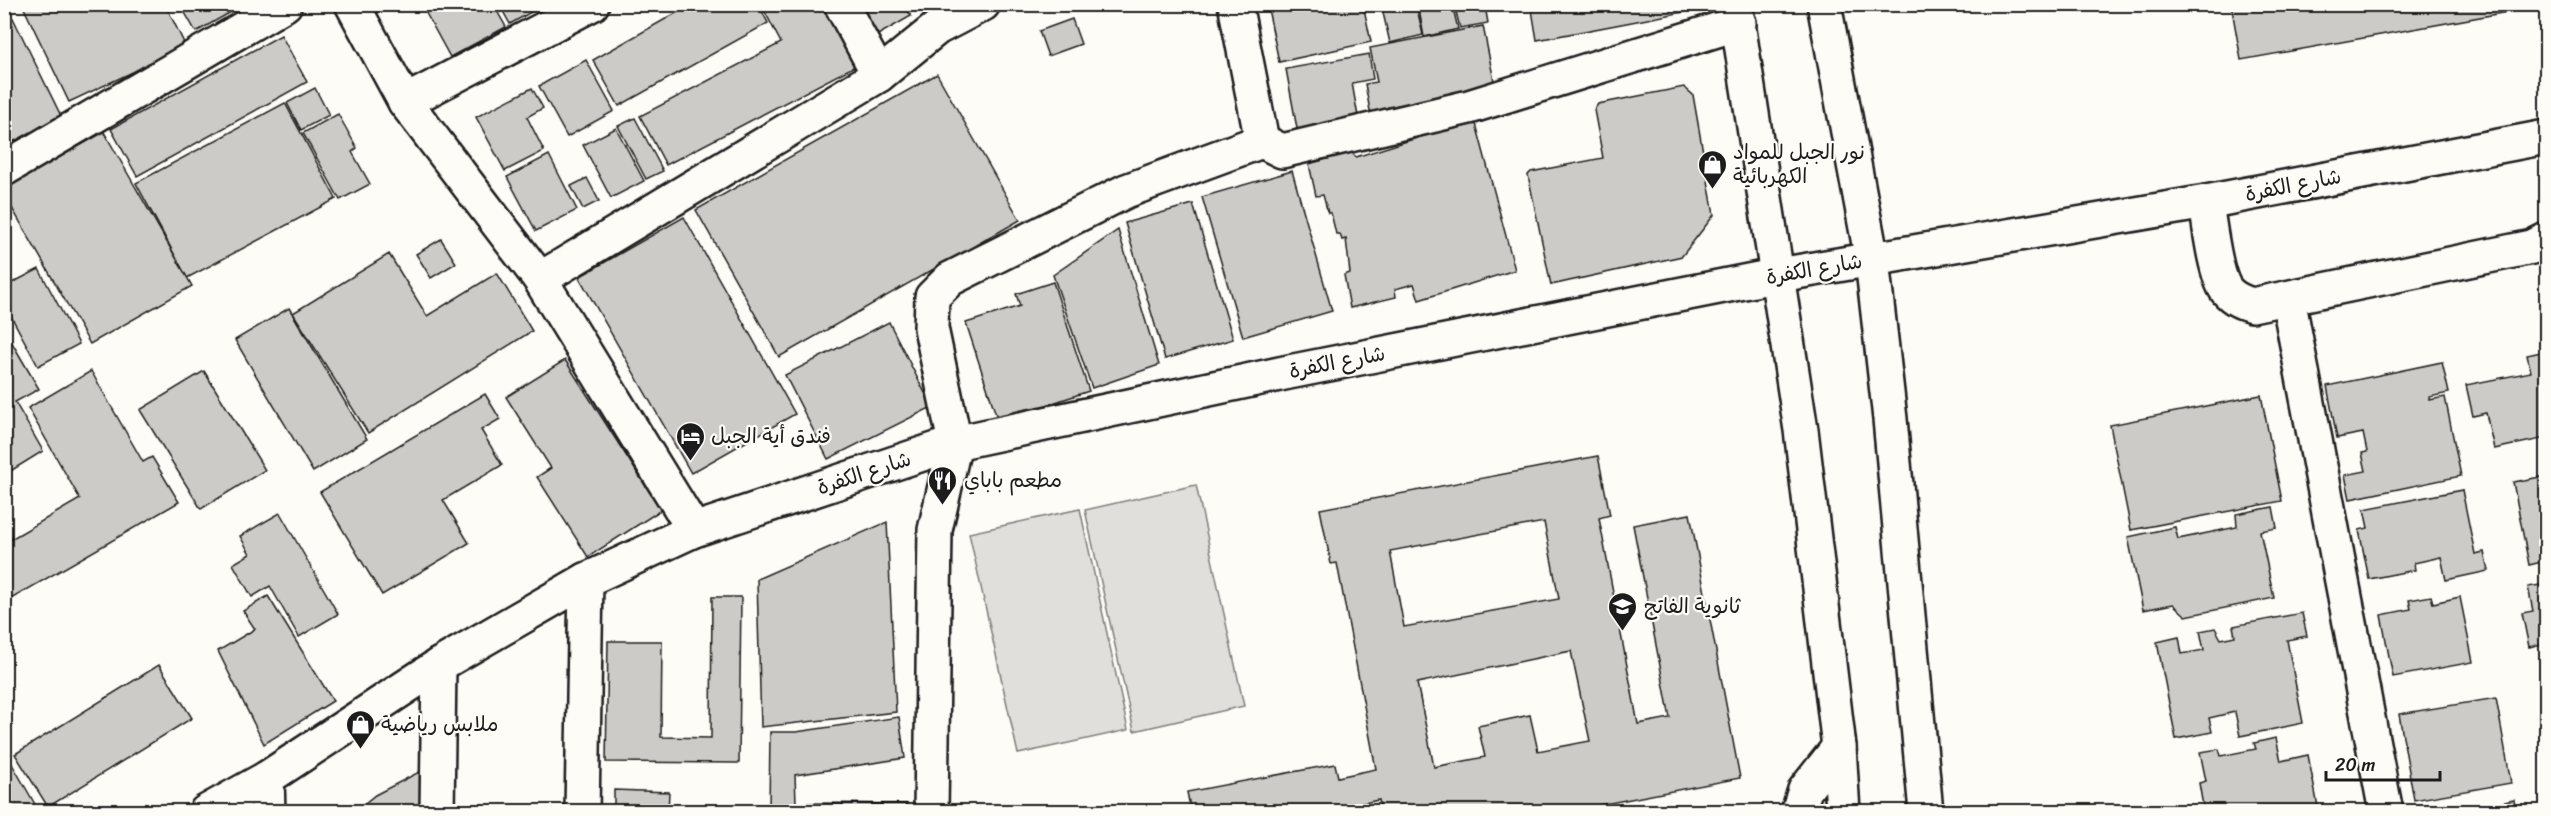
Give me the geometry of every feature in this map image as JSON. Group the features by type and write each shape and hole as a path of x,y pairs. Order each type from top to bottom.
{"street":[{"path":"4,169 285,4"},
{"path":"352,4 405,102 540,279 694,530"},
{"path":"405,102 592,4"},
{"path":"841,4 879,75"},
{"path":"540,279 879,75 937,28 983,4"},
{"path":"1235,4 1262,141"},
{"path":"1824,4 1872,260 1890,419 1926,812"},
{"path":"931,812 935,530 954,443 931,328 932,297 950,279 1126,191 1262,141 1282,151 1468,107 1737,14 1779,274 1801,430 1839,747 1843,812"},
{"name":"شارع الكفرة","path":"206,812 267,778 439,665 586,580 694,530 954,443 1289,372 1779,274 2206,202 2547,138"},
{"path":"2206,202 2219,273 2225,289 2237,300 2252,305 2532,247 2547,240"},
{"path":"2288,298 2386,812"},
{"path":"582,812 586,580"},
{"path":"437,812 439,665"},
{"path":"1798,812 1805,790 1839,747"},
{"path":"267,778 268,812"}],"shaded area":[{"path":"1196,485 1244,706 1134,731 1085,510"},
{"path":"1080,509 1128,730 1018,754 969,533"}],"building":[{"path":"22,4 165,4 186,47 69,102"},
{"path":"180,4 245,4 196,32"},
{"path":"421,4 493,4 506,27 450,57"},
{"path":"499,4 539,4 540,7 510,24"},
{"path":"692,4 758,4 768,23 619,106 593,60"},
{"path":"761,4 829,4 861,63 666,165 640,116 781,43"},
{"path":"851,4 904,4 911,16 871,39"},
{"path":"1267,4 1363,4 1371,42 1279,62"},
{"path":"1381,4 1416,4 1423,35 1390,43"},
{"path":"1418,4 1452,4 1458,29 1424,37"},
{"path":"1531,4 1699,4 1700,9 1537,40"},
{"path":"2231,4 2546,4 2546,5 2241,60"},
{"path":"1485,6 1488,23 1460,28 1456,12"},
{"path":"13,18 62,118 4,146 4,21"},
{"path":"1072,19 1081,44 1048,56 1039,31"},
{"path":"1483,26 1495,86 1388,107 1389,113 1371,116 1365,84 1377,82 1370,48"},
{"path":"281,35 307,82 137,176 111,129"},
{"path":"1369,54 1373,79 1352,83 1359,122 1298,134 1286,69"},
{"path":"586,60 614,111 567,137 539,86"},
{"path":"937,74 1020,220 779,357 696,210"},
{"path":"1684,87 1693,95 1714,215 1682,256 1551,285 1528,175 1531,172 1603,158 1594,110 1598,104"},
{"path":"315,88 329,115 301,130 287,103"},
{"path":"532,88 543,108 527,117 544,151 505,171 476,117"},
{"path":"285,103 336,199 187,278 136,183"},
{"path":"338,114 357,148 352,152 370,184 340,200 303,133"},
{"path":"635,118 663,171 646,179 618,126"},
{"path":"1475,120 1515,270 1419,300 1414,284 1395,289 1396,297 1350,308 1344,275 1350,273 1346,239 1342,240 1340,234 1336,234 1331,213 1328,213 1323,195 1316,196 1309,164 1351,152 1356,157"},
{"path":"616,128 644,181 611,198 583,145"},
{"path":"104,132 192,286 90,344 4,194 4,188"},
{"path":"549,155 577,210 536,231 507,177"},
{"path":"1292,171 1332,311 1243,337 1202,197"},
{"path":"587,178 599,201 583,209 571,186"},
{"path":"1193,204 1233,339 1165,359 1125,223"},
{"path":"684,217 795,414 691,473 579,277"},
{"path":"1118,230 1159,365 1092,388 1053,275"},
{"path":"441,239 456,263 431,278 416,254"},
{"path":"389,254 427,316 497,273 532,331 368,433 293,313"},
{"path":"39,269 79,344 38,366 4,303 4,287"},
{"path":"1053,282 1089,391 998,421 966,323 1020,306 1016,294"},
{"path":"289,308 367,439 313,472 235,340"},
{"path":"889,322 932,407 828,459 785,375"},
{"path":"4,329 39,389 15,402 43,451 9,472 4,465"},
{"path":"2546,351 2546,438 2494,449 2486,413 2473,416 2466,385 2531,372 2527,355"},
{"path":"565,360 661,510 588,557 537,477 551,468 506,397"},
{"path":"2442,362 2449,393 2429,397 2429,400 2445,397 2461,476 2350,499 2345,475 2366,471 2362,453 2367,452 2363,433 2337,438 2327,386"},
{"path":"91,371 143,462 152,457 179,502 4,603 4,543 80,499 28,408"},
{"path":"204,371 265,470 201,509 140,410"},
{"path":"485,394 500,419 481,430 502,465 443,500 469,543 382,595 320,492"},
{"path":"2261,395 2282,501 2131,530 2110,425"},
{"path":"1598,456 1610,515 1599,518 1638,724 1670,718 1633,525 1690,514 1740,778 1563,812 1381,812 1379,800 1338,808 1339,812 1191,812 1187,792 1335,764 1338,777 1376,769 1337,563 1331,564 1320,509","holes":["1544,522 1559,599 1404,627 1390,551","1571,651 1590,741 1538,751 1530,715 1478,726 1485,757 1434,767 1417,683"]},
{"path":"2546,476 2546,561 2529,565 2513,482"},
{"path":"2462,490 2475,554 2484,552 2488,571 2446,580 2441,557 2414,563 2415,570 2369,579 2359,530 2368,528 2364,509"},
{"path":"2273,507 2277,528 2260,531 2274,598 2186,616 2173,604 2143,610 2128,537 2175,527 2178,539 2237,527 2236,514"},
{"path":"280,513 338,614 299,637 270,586 252,597 233,564 250,554 240,536"},
{"path":"887,522 896,712 761,727 757,579"},
{"path":"2546,584 2546,643 2529,647 2522,613 2533,611 2528,587"},
{"path":"268,596 333,701 264,744 218,651 255,629 243,611"},
{"path":"2431,596 2433,603 2460,597 2473,662 2393,677 2381,615 2411,609 2409,600"},
{"path":"712,597 741,597 739,763 606,762 608,641 662,641 661,737 711,738"},
{"path":"2302,613 2307,636 2287,640 2303,723 2240,736 2235,712 2209,718 2212,732 2176,739 2157,642 2179,637 2182,654 2204,650 2200,631 2215,628 2221,639 2235,636 2233,626"},
{"path":"159,665 192,718 48,807 15,754"},
{"path":"2496,698 2511,783 2414,800 2399,714"},
{"path":"899,717 905,758 795,775 796,803 906,804 906,812 769,812 770,732 796,732"},
{"path":"2276,738 2281,761 2308,755 2319,812 2204,812 2199,783 2206,781 2200,752 2219,749 2221,756 2256,749 2254,743"},
{"path":"8,757 36,806 27,812 4,812 4,759"},
{"path":"421,771 433,812 354,812 375,795"},
{"path":"614,790 669,792 668,812 614,812"},
{"path":"2514,800 2516,812 2460,812"}],"place":[{"name":"نور الجبل للمواد الكهربائية","path":"1712,190"},
{"name":"فندق أية الجبل","path":"690,462"},
{"name":"مطعم باباي","path":"943,506"},
{"name":"ثانوية الفاتح","path":"1623,632"},
{"name":"ملابس رياضية","path":"360,750"}]}
